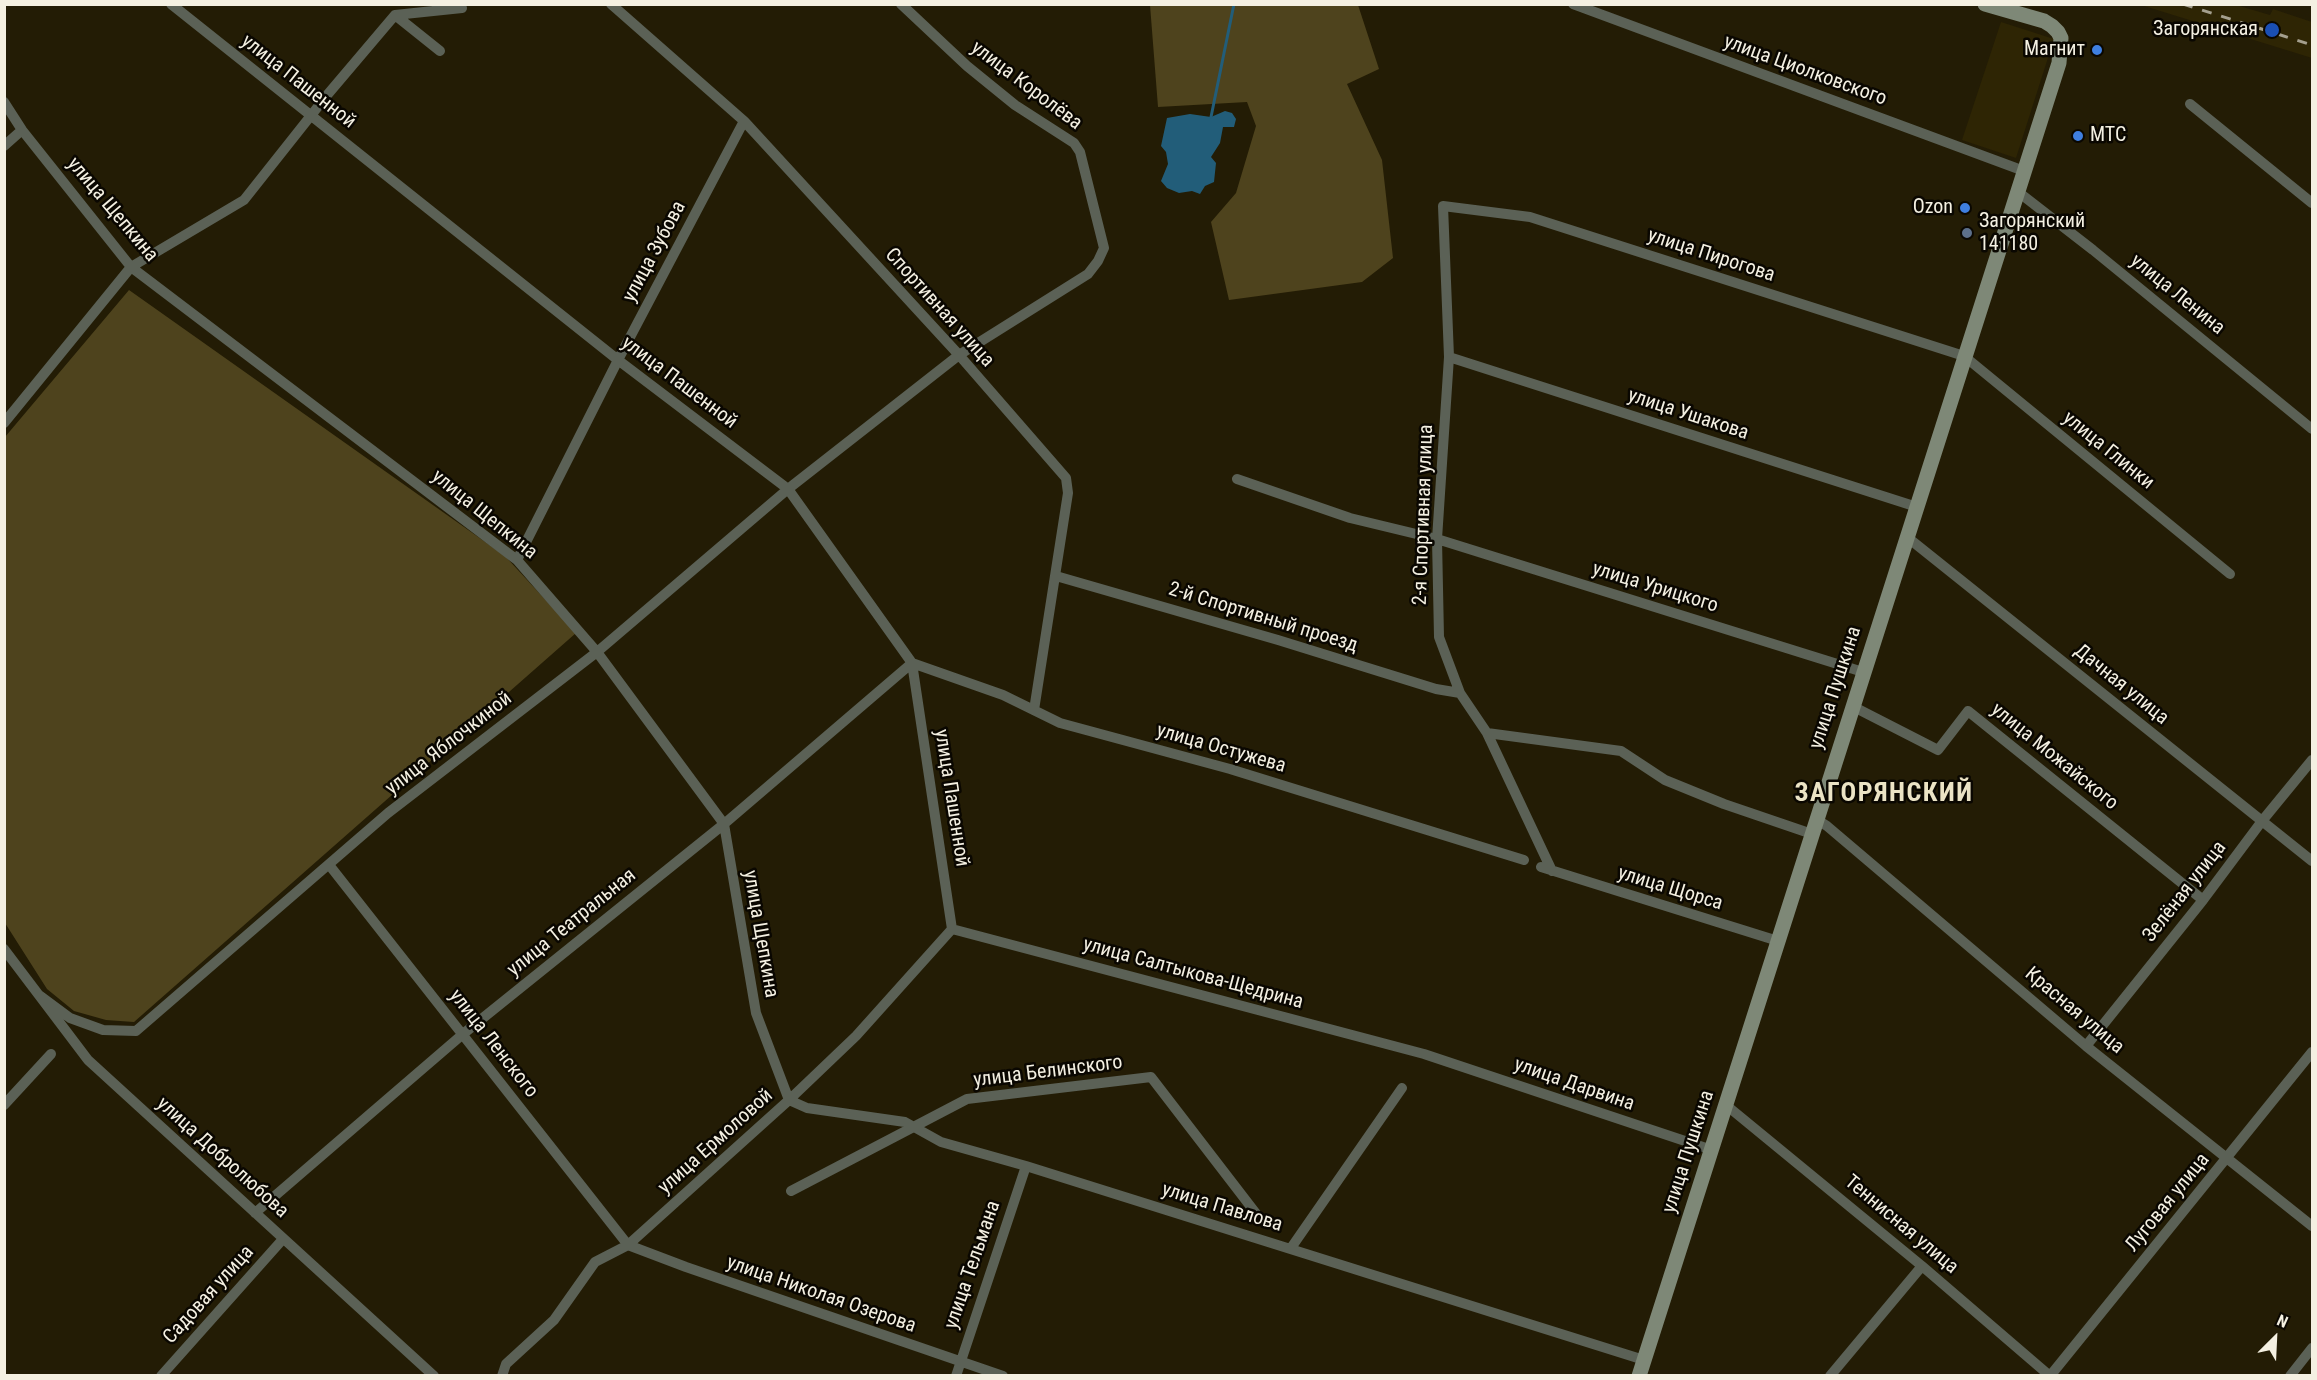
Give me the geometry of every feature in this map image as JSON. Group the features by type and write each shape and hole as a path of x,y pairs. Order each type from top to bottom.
{"main road":[{"name":"улица Пушкина","path":"1639,1376 2024,171 2061,48 2058,32 2044,21 1985,4"}],"street":[{"name":"улица Пашенной","path":"171,4 618,360 788,489 912,663 952,929"},
{"name":"Спортивная улица","path":"611,4 744,121 959,355 1066,478 1068,493 1034,710"},
{"name":"улица Королёва","path":"788,489 959,355 1088,274 1104,248 1080,152 1074,143 1015,105 967,66 901,4"},
{"name":"улица Циолковского","path":"1573,4 2024,171"},
{"path":"4,423 131,267 244,200 395,15 462,8"},
{"path":"395,15 440,51"},
{"name":"улица Щепкина","path":"4,102 22,130 131,267 517,560 597,652 724,824 756,1013 789,1100"},
{"path":"2190,104 2313,203"},
{"name":"улица Зубова","path":"517,560 618,360 744,121"},
{"path":"4,146 22,130"},
{"name":"улица Ленина","path":"2017,191 2076,236 2313,429"},
{"name":"улица Пирогова","path":"1443,206 1530,217 1964,356"},
{"name":"2-я Спортивная улица","path":"1443,206 1449,357 1437,539 1439,637 1460,693 1487,733 1546,869"},
{"name":"улица Глинки","path":"1964,356 2230,574"},
{"name":"улица Ушакова","path":"1449,357 1917,507"},
{"name":"улица Урицкого","path":"1237,479 1350,518 1437,539 1863,672"},
{"name":"улица Яблочкиной","path":"39,995 70,1018 103,1030 136,1031 330,866 388,813 597,652 788,489"},
{"name":"Дачная улица","path":"1907,537 2313,861"},
{"name":"2-й Спортивный проезд","path":"1056,576 1278,640 1436,689 1460,693"},
{"name":"улица Остужева","path":"912,663 1004,695 1060,723 1230,769 1524,860"},
{"name":"улица Театральная","path":"255,1213 463,1034 724,824 912,663"},
{"name":"улица Можайского","path":"1852,706 1938,750 1968,711 2203,900"},
{"name":"Красная улица","path":"1487,733 1621,751 1665,780 1724,804 1814,826 1836,834 2086,1046 2313,1226"},
{"name":"Зелёная улица","path":"2086,1046 2203,900 2262,821 2313,760"},
{"name":"улица Ленского","path":"330,866 628,1245"},
{"name":"улица Щорса","path":"1546,869 1778,941"},
{"name":"улица Салтыкова-Щедрина","path":"952,929 1424,1054"},
{"name":"улица Ермоловой","path":"502,1376 506,1364 554,1320 595,1262 628,1245 789,1100 856,1036 952,929"},
{"name":"улица Добролюбова","path":"4,949 88,1060 434,1376"},
{"name":"Луговая улица","path":"2050,1376 2313,1053"},
{"path":"4,1106 51,1054"},
{"name":"улица Дарвина","path":"1424,1054 1712,1150"},
{"name":"улица Белинского","path":"791,1191 967,1099 1151,1077 1261,1220"},
{"path":"1291,1248 1402,1088"},
{"name":"улица Павлова","path":"789,1100 807,1108 905,1122 941,1143 1026,1166 1644,1360"},
{"name":"Теннисная улица","path":"1726,1105 1922,1266 2050,1376"},
{"name":"улица Тельмана","path":"956,1376 1026,1166"},
{"name":"Садовая улица","path":"161,1376 283,1239"},
{"name":"улица Николая Озерова","path":"628,1245 1003,1376"},
{"path":"1830,1376 1922,1266"},
{"path":"2290,1376 2313,1348"}],"shaded area":[{"path":"1150,5 1358,5 1379,69 1347,84 1382,160 1393,258 1362,282 1229,300 1211,222 1236,193 1256,126 1247,102 1158,107"},
{"path":"2141,5 2236,5 2270,15 2273,9 2312,22 2312,58"},
{"path":"2001,22 2054,39 2016,158 1962,140"},
{"path":"129,290 505,556 576,633 134,1022 106,1020 74,1011 47,989 5,923 5,437"}],"water":[{"path":"1225,111 1232,113 1236,119 1234,127 1223,127 1220,143 1211,157 1216,163 1214,182 1205,186 1200,194 1192,191 1179,193 1167,188 1161,181 1168,164 1166,152 1161,146 1167,118 1190,114 1211,117"}],"waterway":[{"path":"1211,117 1234,4"}],"railway":[{"path":"2183,4 2312,45"}],"place":[{"name":"Загорянская","path":"2272,30"},
{"name":"Магнит","path":"2097,50"},
{"name":"МТС","path":"2078,136"},
{"name":"Ozon","path":"1965,208"},
{"name":"Загорянский 141180","path":"1967,233"}],"district":[{"name":"ЗАГОРЯНСКИЙ","path":"1884,794"}]}
